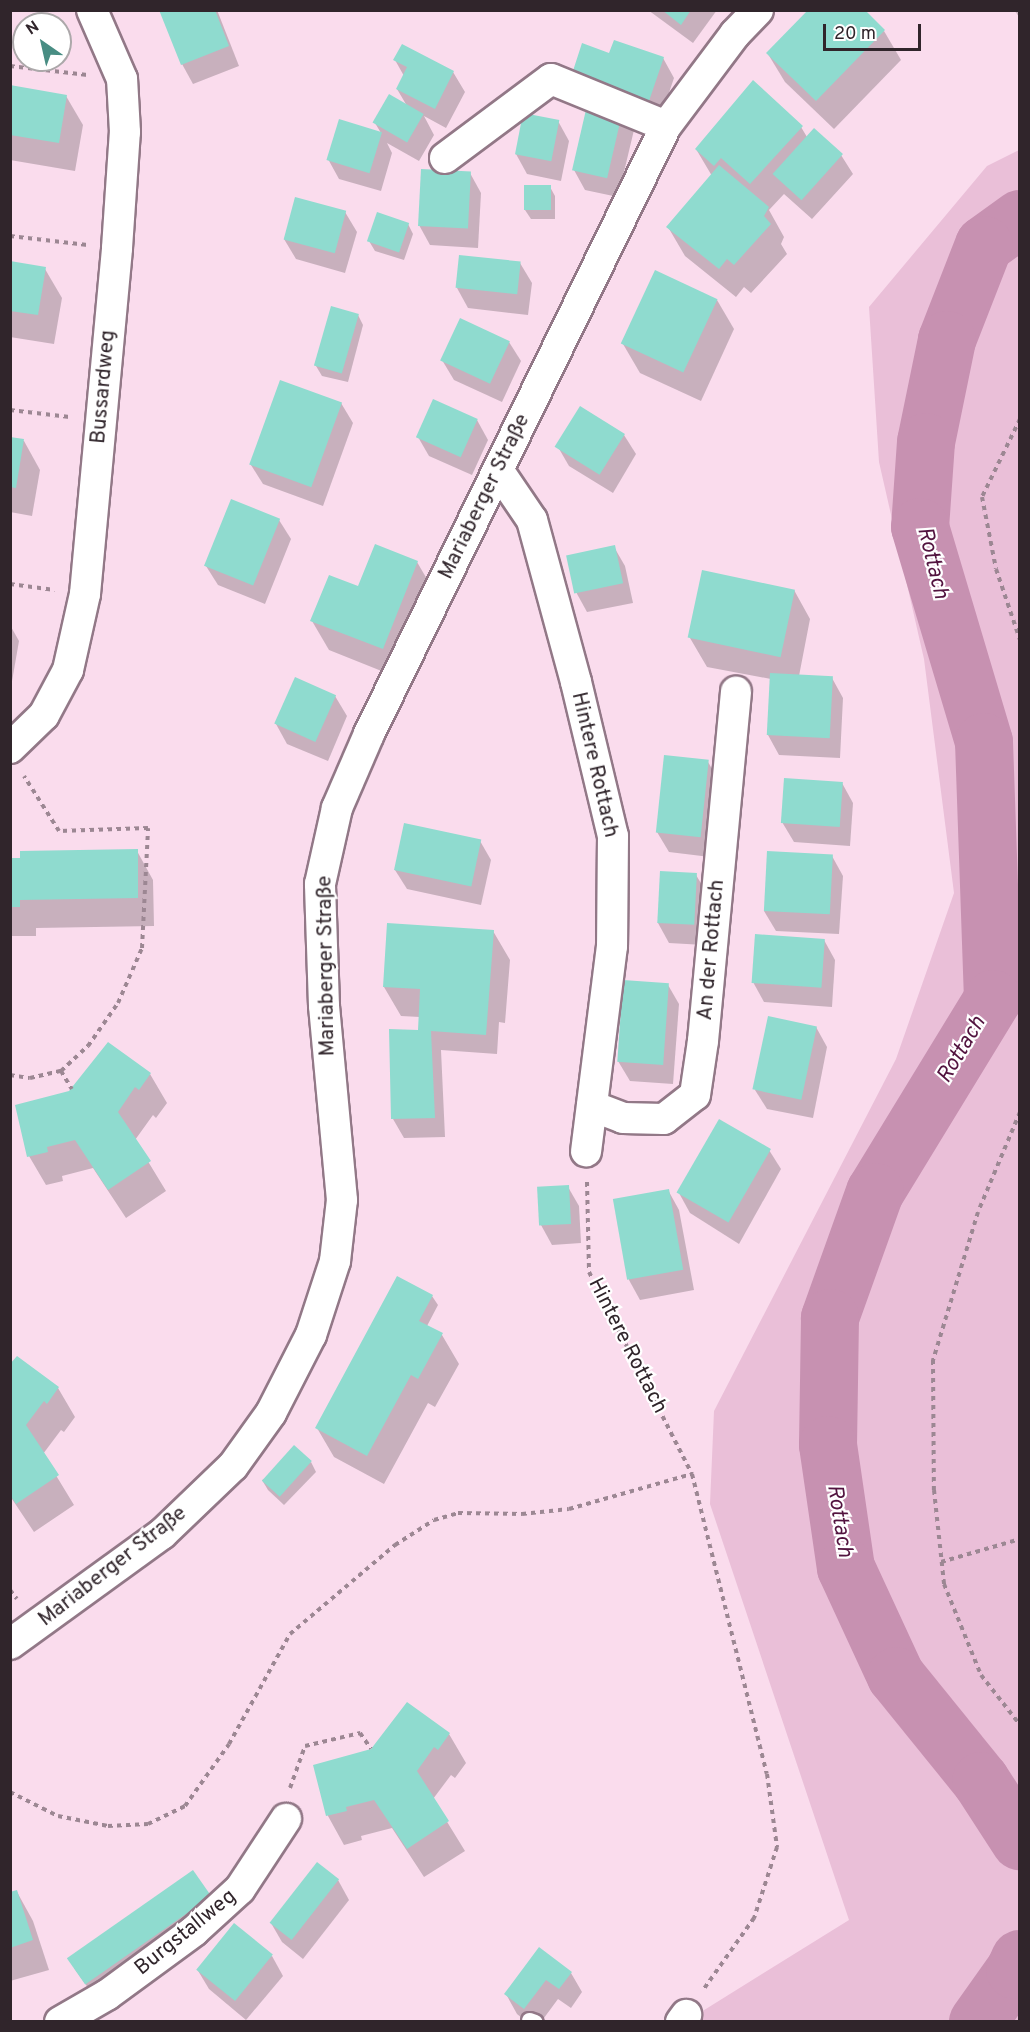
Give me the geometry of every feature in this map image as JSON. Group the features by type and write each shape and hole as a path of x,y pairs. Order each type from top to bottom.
{"street":[{"name":"Bussardweg","path":"16,760 68,670 85,594 117,248 125,132 122,79 92,10"},
{"name":"Mariaberger Straße","path":"10,1644 162,1534 233,1466 271,1413 311,1335 334,1261 342,1200 324,1005 320,884 342,798 369,734 666,126 735,34 759,10"},
{"path":"445,158 550,79 666,126"},
{"name":"Hintere Rottach","path":"498,470 532,520 576,682 613,836 612,946 586,1151"},
{"name":"An der Rottach","path":"592,1106 623,1118 664,1119 695,1095 703,1041 736,692"},
{"name":"Burgstallweg","path":"60,2022 107,1995 209,1917 240,1889 286,1819"}],"path":[{"path":"10,66 122,79"},
{"path":"10,237 117,248"},
{"path":"10,410 100,421"},
{"path":"1020,419 982,496 996,569 1020,640"},
{"path":"10,584 85,594"},
{"path":"10,1075 30,1078 61,1071 88,1046 118,1003 142,948 148,828 59,831 16,760"},
{"path":"61,1071 72,1089"},
{"path":"1020,1112 978,1212 933,1360 934,1490 944,1584 981,1675 1020,1725"},
{"name":"Hintere Rottach","path":"586,1151 589,1272 692,1474 766,1774 777,1847 754,1918 683,2018"},
{"path":"10,1792 58,1816 108,1826 148,1824 185,1806 229,1744 290,1634 395,1545 434,1520 458,1513 522,1514 569,1509 692,1474"},
{"path":"941,1562 1020,1539"},
{"path":"290,1789 305,1746 360,1733 371,1749"}],"shaded area":[{"path":"1019,150 1019,2021 685,2022 849,1920 710,1504 714,1411 896,1059 954,893 924,659 879,462 869,307 987,166"}],"building":[{"path":"159,10 215,10 229,46 181,65"},
{"path":"662,10 691,10 681,25"},
{"path":"808,10 865,10 885,30 816,101 766,53"},
{"path":"614,40 664,57 648,104 571,77 582,43 609,53"},
{"path":"402,44 454,71 435,109 396,89 407,67 393,60"},
{"path":"753,80 803,126 750,184 721,158 714,166 695,149"},
{"path":"10,85 67,95 59,143 10,135"},
{"path":"389,94 424,114 407,143 372,123"},
{"path":"588,101 623,109 607,178 572,170"},
{"path":"523,113 559,120 551,161 515,154"},
{"path":"339,119 382,132 369,173 326,160"},
{"path":"814,128 843,154 801,200 773,174"},
{"path":"719,165 769,207 764,216 771,224 734,265 727,259 719,269 666,227"},
{"path":"421,169 471,172 468,229 418,226"},
{"path":"524,185 551,185 551,210 524,210"},
{"path":"295,197 346,211 335,253 284,240"},
{"path":"377,212 409,223 399,252 367,241"},
{"path":"459,255 521,261 517,294 456,288"},
{"path":"10,261 46,267 38,315 10,311"},
{"path":"655,270 718,299 683,373 621,343"},
{"path":"331,306 359,314 342,374 314,366"},
{"path":"460,318 510,341 490,384 440,361"},
{"path":"280,380 342,403 311,487 249,465"},
{"path":"433,399 478,419 461,457 416,437"},
{"path":"580,406 625,434 600,475 555,447"},
{"path":"10,437 24,439 16,488 10,487"},
{"path":"231,499 280,519 253,586 204,566"},
{"path":"375,544 418,561 383,649 310,621 329,575 358,586"},
{"path":"615,545 623,583 574,594 566,555"},
{"path":"702,570 795,590 781,657 688,637"},
{"path":"770,673 833,676 830,738 767,735"},
{"path":"295,677 336,695 315,742 274,724"},
{"path":"664,755 709,760 701,837 656,833"},
{"path":"784,778 843,782 840,827 781,823"},
{"path":"404,823 481,839 471,886 394,870"},
{"path":"138,849 138,898 20,900 20,907 10,907 10,858 20,858 20,851"},
{"path":"767,851 833,854 830,914 764,911"},
{"path":"660,871 697,873 694,925 657,923"},
{"path":"387,923 494,930 486,1035 431,1031 435,1118 391,1119 389,1029 418,1030 420,989 383,987"},
{"path":"755,934 825,939 821,988 752,983"},
{"path":"623,980 669,983 663,1065 617,1062"},
{"path":"768,1016 817,1026 801,1100 752,1089"},
{"path":"108,1042 151,1073 139,1090 135,1087 118,1112 151,1161 108,1190 75,1140 47,1147 48,1152 27,1157 15,1105 69,1091"},
{"path":"719,1119 771,1149 728,1223 676,1193"},
{"path":"569,1185 571,1224 539,1226 537,1187"},
{"path":"669,1189 683,1270 627,1280 613,1199"},
{"path":"397,1276 433,1295 419,1321 443,1333 418,1379 411,1375 367,1456 315,1428"},
{"path":"17,1356 59,1387 47,1404 44,1401 26,1425 59,1475 16,1504 10,1495 10,1364"},
{"path":"294,1445 312,1461 280,1497 262,1481"},
{"path":"407,1702 450,1733 438,1750 434,1747 417,1771 449,1821 407,1849 374,1800 346,1807 347,1811 326,1816 313,1765 371,1749"},
{"path":"317,1862 339,1879 292,1940 270,1923"},
{"path":"193,1870 211,1896 85,1985 67,1958"},
{"path":"17,1890 33,1940 10,1948 10,1892"},
{"path":"234,1923 273,1954 235,2001 196,1970"},
{"path":"539,1947 572,1972 559,1989 546,1980 524,2009 504,1994"}],"waterway":[{"name":"Rottach","path":"1020,219 984,245 947,340 926,442 920,527 984,742 993,999 875,1192 830,1318 828,1445 846,1568 896,1676 981,1781 1020,1841"},
{"name":"Rottach","path":"978,2022 1015,1970 1020,1959"}]}
